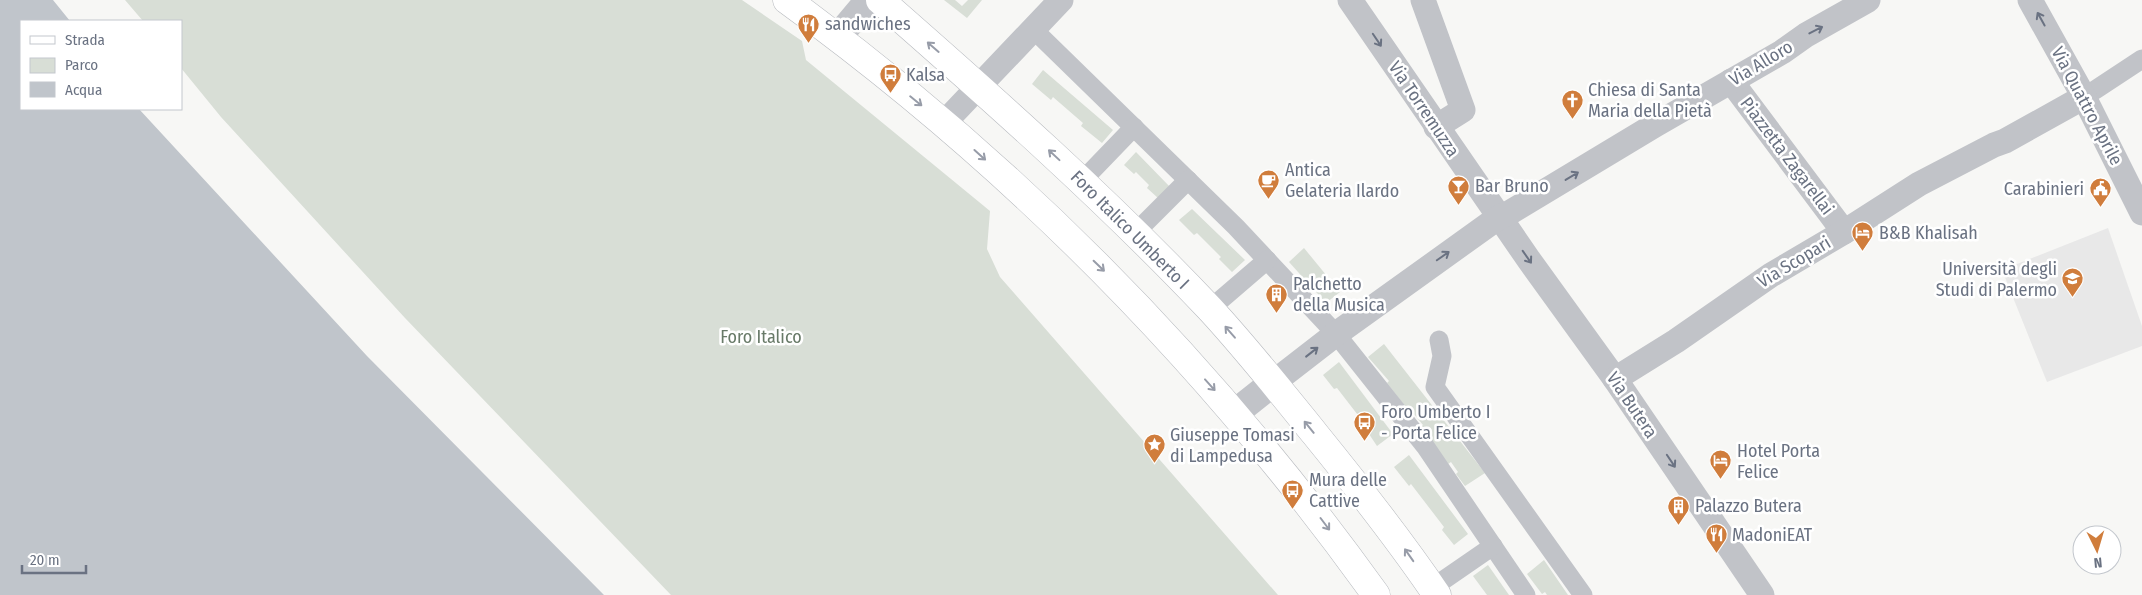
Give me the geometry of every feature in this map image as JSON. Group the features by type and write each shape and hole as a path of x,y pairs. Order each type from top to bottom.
{"main road":[{"path":"787,0 838,37 944,123 1032,202 1101,268 1161,330 1235,413 1326,524 1376,595"},
{"name":"Foro Italico Umberto I","path":"880,0 1082,181 1210,309 1274,382 1370,502 1434,592"}],"street":[{"path":"838,37 869,0"},
{"path":"944,123 1061,0"},
{"name":"Via Torremuzza","path":"1350,0 1499,217"},
{"path":"1423,0 1463,110 1436,127"},
{"name":"Via Alloro","path":"1274,382 1336,334 1499,217 1510,213 1731,80 1782,52 1806,35 1868,0"},
{"name":"Via Quattro Aprile","path":"2030,0 2090,93 2140,207"},
{"path":"1034,30 1268,260 1336,334 1425,446 1526,595"},
{"path":"2090,93 2142,59"},
{"name":"Piazzetta Zagarellai","path":"1731,80 1844,232"},
{"name":"Via Scopari","path":"1615,379 1676,341 1771,275 1844,232 1919,184 2006,141 2090,93"},
{"path":"1082,181 1134,127"},
{"path":"1135,233 1188,180"},
{"name":"Via Butera","path":"1499,217 1615,379 1762,595"},
{"path":"1210,309 1268,260"},
{"path":"1439,340 1442,356 1435,386 1583,595"},
{"path":"1235,413 1274,382"},
{"path":"1434,592 1493,546"}],"shaded area":[{"name":"Università degli Studi di Palermo","path":"2108,228 2142,326 2142,346 2047,382 2002,270"}],"green space":[{"name":"Foro Italico","path":"125,0 742,0 802,41 806,60 990,211 987,249 1000,277 1278,595 671,595 405,318 221,117 182,69 182,20 142,20"},
{"path":"944,0 955,0 962,6 968,0 982,0 967,18"},
{"path":"1043,70 1113,130 1102,143 1081,126 1083,123 1053,97 1051,100 1032,84"},
{"path":"1136,152 1170,187 1158,198 1147,188 1149,185 1136,172 1134,174 1124,165"},
{"path":"1192,209 1245,260 1232,272 1219,259 1221,257 1197,233 1194,235 1179,220"},
{"path":"1304,248 1340,292 1326,303 1289,262"},
{"path":"1384,344 1485,473 1465,486 1456,474 1458,472 1451,462 1448,464 1421,427 1423,425 1414,414 1412,415 1387,383 1389,381 1368,357"},
{"path":"1339,362 1393,434 1377,446 1369,434 1371,432 1337,388 1334,389 1323,375"},
{"path":"1409,455 1468,534 1454,545 1442,530 1444,527 1411,484 1409,486 1394,467"},
{"path":"1544,560 1568,595 1547,595 1545,592 1542,594 1527,574"},
{"path":"1488,565 1509,595 1487,595 1473,576"}],"water":[{"path":"0,0 53,0 69,20 20,20 20,110 140,110 367,356 604,595 0,595"}],"place":[{"name":"sandwiches","path":"809,43"},
{"name":"Kalsa","path":"890,94"},
{"name":"Chiesa di Santa Maria della Pietà","path":"1572,119"},
{"name":"Antica Gelateria Ilardo","path":"1269,199"},
{"name":"Bar Bruno","path":"1459,205"},
{"name":"Carabinieri","path":"2100,208"},
{"name":"B&B Khalisah","path":"1863,252"},
{"name":"Università degli Studi di Palermo","path":"2073,298"},
{"name":"Palchetto della Musica","path":"1277,313"},
{"name":"Foro Umberto I - Porta Felice","path":"1365,441"},
{"name":"Giuseppe Tomasi di Lampedusa","path":"1154,464"},
{"name":"Hotel Porta Felice","path":"1721,480"},
{"name":"Mura delle Cattive","path":"1293,509"},
{"name":"Palazzo Butera","path":"1679,525"},
{"name":"MadoniEAT","path":"1716,554"}]}
